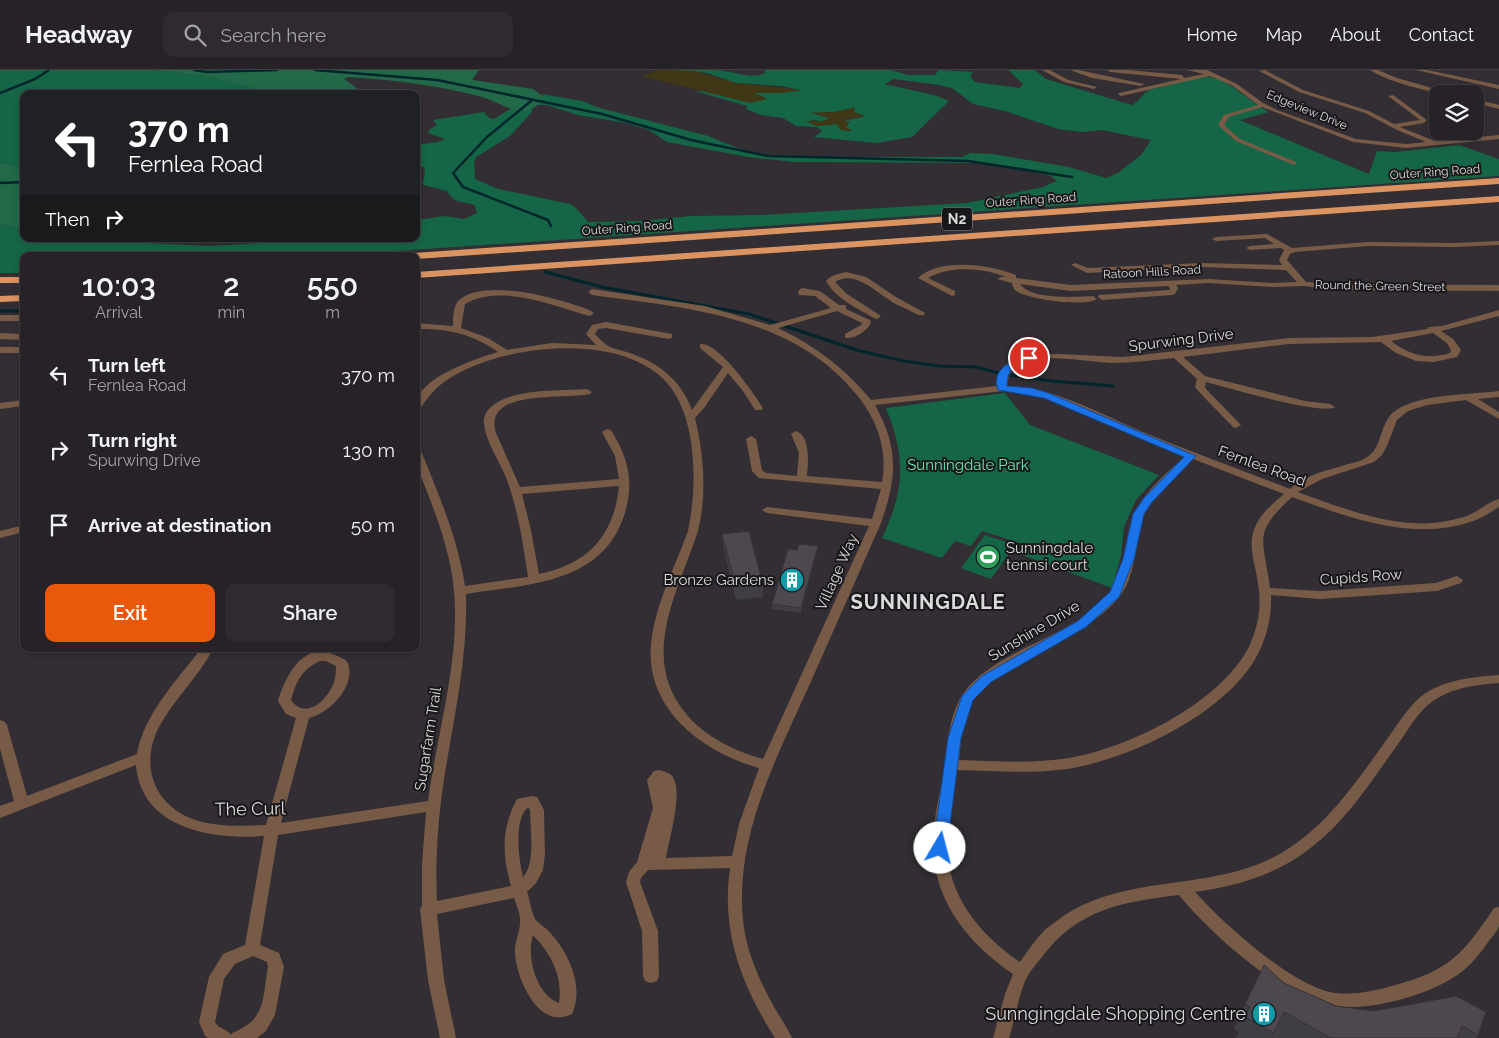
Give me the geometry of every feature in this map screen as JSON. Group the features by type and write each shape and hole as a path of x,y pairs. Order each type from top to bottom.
{"highway":[{"name":"Outer Ring Road","path":"420,256 1499,181"},
{"name":"N2","path":"420,275 1499,199"},
{"path":"0,280 20,280"},
{"path":"0,299 20,298"}],"street":[{"path":"1045,70 1066,81 1094,87"},
{"path":"1073,70 1092,76 1141,84"},
{"path":"1110,70 1173,78 1186,76 1192,71 1206,72"},
{"path":"1373,70 1395,79 1429,88"},
{"path":"1419,70 1499,87"},
{"path":"1262,71 1300,91 1355,108 1438,144 1499,137"},
{"path":"1121,94 1206,72"},
{"name":"Edgeview Drive","path":"1206,72 1234,85 1263,105 1365,147 1382,150 1438,144"},
{"path":"1391,96 1424,120 1422,122 1394,126"},
{"path":"1484,103 1499,107"},
{"path":"1263,105 1226,116 1221,125 1238,140 1294,163"},
{"path":"1216,239 1266,236 1291,251"},
{"path":"1288,268 1283,260 1284,256 1291,251 1368,244 1455,245 1499,243"},
{"path":"1250,248 1281,246"},
{"path":"1075,265 1086,271 1201,265 1288,268"},
{"path":"952,293 922,278 929,273 946,270 985,268 1000,271 1018,281 1018,288 1031,294 1065,299 1172,292 1174,288 1171,283"},
{"name":"Round the Green Street","path":"1288,268 1304,284 1336,287 1499,288"},
{"path":"878,316 855,303 833,287 830,284 832,279 845,275 865,279 894,300 921,313"},
{"name":"Ratoon Hills Road","path":"1001,279 1071,288 1209,281 1272,285 1304,284"},
{"path":"802,291 802,293 817,293 837,308 867,322 866,327 848,336"},
{"name":"Village Way","path":"592,292 716,312 770,328 805,346 850,381 870,403 881,426 886,445 889,470 887,486 876,523 767,765 746,825 736,862 735,913 743,954 757,990 784,1038"},
{"path":"457,328 460,306 467,298 480,294 551,300 590,313"},
{"path":"770,328 855,303"},
{"name":"Spurwing Drive","path":"1002,388 1002,374 1006,369 1011,364 1029,358 1057,357 1107,361 1176,355 1289,341 1383,339 1432,330 1499,313"},
{"path":"1488,316 1499,324"},
{"path":"0,318 20,318"},
{"path":"605,350 590,334 595,327 606,325 669,336"},
{"path":"420,326 457,328 484,337 506,352"},
{"path":"1383,339 1397,351 1414,358 1436,360 1454,355 1456,350 1454,346 1432,330"},
{"path":"0,336 20,337"},
{"path":"420,402 426,394 452,373 487,358 506,352 553,346 605,350 637,359 665,375 677,389 690,418 697,447 699,484 694,528 668,599 662,623 657,651 658,676 673,707 710,744 743,760 767,765"},
{"path":"703,346 728,366 750,392 758,408"},
{"path":"0,350 20,350"},
{"path":"1176,355 1202,378 1305,404 1330,407"},
{"path":"690,418 701,406 728,366"},
{"path":"1202,378 1200,387 1236,425"},
{"name":"Fernlea Road","path":"870,403 1002,388 1032,391 1191,456 1370,519 1410,525 1441,525 1471,520 1499,502"},
{"path":"534,578 516,491 488,425 489,416 494,409 516,399 586,392"},
{"path":"952,764 1045,766 1083,761 1120,749 1184,717 1215,696 1246,662 1259,639 1264,617 1265,591 1257,538 1259,528 1290,492 1310,478 1372,459 1381,445 1390,420 1404,410 1428,403 1499,394"},
{"path":"1469,398 1499,416"},
{"path":"0,406 20,404"},
{"path":"460,591 534,578 570,569 585,562 597,550 616,521 622,506 625,482 621,458 607,432"},
{"path":"796,434 804,453 802,479"},
{"path":"751,439 759,474 770,478 887,486"},
{"name":"Sunshine Drive","path":"1022,972 1000,959 978,939 966,924 956,906 942,871 940,848 959,719 967,699 974,689 986,679 1082,624 1115,594 1129,559 1139,514 1148,500 1191,456"},
{"name":"Sugarfarm Trail","path":"420,461 446,527 460,591 459,648 434,805 428,909 439,1004 448,1038"},
{"path":"516,491 625,482"},
{"path":"767,510 876,523"},
{"path":"0,535 20,529"},
{"name":"Cupids Row","path":"1265,591 1320,595 1438,587 1457,580"},
{"name":"The Curl","path":"205,652 156,724 148,740 143,757 143,776 150,792 164,809 208,829 272,830 434,805"},
{"path":"318,657 336,659 342,664 343,671 334,697 318,710 304,714 287,707 284,700 293,672 300,666 318,657"},
{"path":"1001,1038 1022,972 1048,936 1061,924 1090,907 1121,897 1183,889 1247,874 1287,858 1324,828 1422,703 1439,690 1459,683 1499,678"},
{"path":"252,949 272,830 304,714"},
{"path":"0,725 22,803"},
{"path":"0,812 143,757"},
{"path":"659,775 662,775 667,779 670,804 650,865 660,808 654,780 659,775"},
{"path":"428,909 519,891 531,879 536,870 538,825 537,810 532,801 522,803 516,811 512,824 514,865 519,891 528,922 522,948 527,976 533,988 551,1009 562,1011 566,1009 568,997 567,980 559,957 551,941 528,922"},
{"path":"651,976 650,931 634,882 634,876 650,865 736,862"},
{"path":"1183,889 1196,906 1212,921 1280,976 1326,998 1349,1002 1370,999 1428,984 1451,971 1470,954 1499,913"},
{"path":"224,1038 211,1031 207,1022 217,977 229,959 252,949 273,958 276,967 267,1015 260,1026 249,1034 238,1038"}],"green space":[{"path":"0,70 157,70 219,79 258,90 20,90 20,166 0,163"},
{"path":"157,70 479,70 472,80 533,89 545,98 532,109 520,111 479,96 397,81 348,77 344,79 359,90 258,90 219,79"},
{"path":"673,70 717,70 754,76 765,73 765,70 891,70 908,75 935,75 939,70 973,72 970,77 975,82 1020,88 1023,84 1008,70 1035,70 1046,79 1132,105 1151,89 1195,78 1208,77 1223,81 1269,112 1240,120 1369,174 1377,151 1396,152 1459,145 1499,159 1499,176 382,252 20,252 20,273 0,273 0,224 20,229 20,242 126,242 210,246 281,242 420,242 420,220 445,216 464,219 477,213 475,205 456,200 447,191 423,185 425,170 424,167 420,166 420,144 445,139 428,133 430,129 437,125 433,120 484,112 489,118 494,119 510,109 526,111 532,109 532,112 510,136 476,157 474,162 475,179 498,189 570,204 588,222 642,221 691,216 761,215 967,203 1043,187 1057,181 1051,176 1026,169 988,163 793,162 748,157 667,142 649,130 626,123 578,115 547,105 535,105 544,100 542,94 582,101 600,108 708,136 740,149 775,157 962,157 970,153 993,154 1069,167 1106,178 1118,173 1141,155 1151,140 1102,130 1082,132 1058,129 1005,111 973,104 952,88 894,79 884,84 934,95 949,101 912,137 876,143 814,137 822,131 817,127 796,126 783,118 761,115 746,109 747,106 695,91 710,91 752,102 766,98 754,93 800,90 782,86 736,83 707,73","holes":["855,108 853,112 863,115 863,117 842,121 845,127 852,131 841,130 837,124 816,126 811,120 823,121 830,118 811,113 834,112"]},
{"path":"0,163 20,166 20,229 0,224"},
{"name":"Sunningdale Park","path":"1005,393 1030,425 1159,475 1136,500 1124,527 1121,556 1112,588 1017,553 1023,544 982,531 971,546 955,541 942,558 882,538 895,504 899,489 900,473 897,443 886,408"},
{"name":"Sunningdale tennsi court","path":"985,535 1015,545 991,579 961,568"}],"sand":[{"path":"659,70 695,71 736,83 803,90 782,93 754,93 767,99 750,103 641,76"},
{"path":"855,108 854,112 865,116 842,120 850,122 846,127 853,131 841,130 837,124 816,126 806,121 823,121 830,118 810,113 834,112"}],"building":[{"name":"Bronze Gardens","path":"749,531 763,585 736,587 722,534"},
{"name":"Bronze Gardens","path":"799,544 818,546 801,608 772,604 788,549 797,550"},
{"path":"1264,965 1284,983 1336,1006 1374,1011 1456,996 1486,1012 1478,1035 1462,1026 1457,1038 1331,1038 1284,1012 1274,1033 1245,1017 1250,1007 1245,1004"}],"waterway":[{"path":"0,93 35,79 49,70"},
{"path":"194,70 207,72 277,70"},
{"path":"315,70 437,80 602,114 691,140 768,156 968,161 1072,177"},
{"path":"531,101 487,137 453,173 463,187 548,220 551,226"},
{"path":"0,183 20,182"},
{"path":"545,272 602,287 749,314 860,351 904,361 939,366 976,367 1002,374 1052,381 1113,386"},
{"path":"0,311 20,311"}],"place":[{"name":"Sunningdale tennsi court","path":"988,557"},
{"name":"Bronze Gardens","path":"792,580"},
{"name":"Sunngingdale Shopping Centre","path":"1264,1014"}],"district":[{"name":"SUNNINGDALE","path":"928,602"}],"route":[{"path":"940,848 954,738 967,699 974,689 986,679 1082,624 1115,594 1129,559 1139,514 1148,500 1191,456 1047,396 1032,391 1002,388 1002,374 1006,369 1019,360 1029,358"}]}
